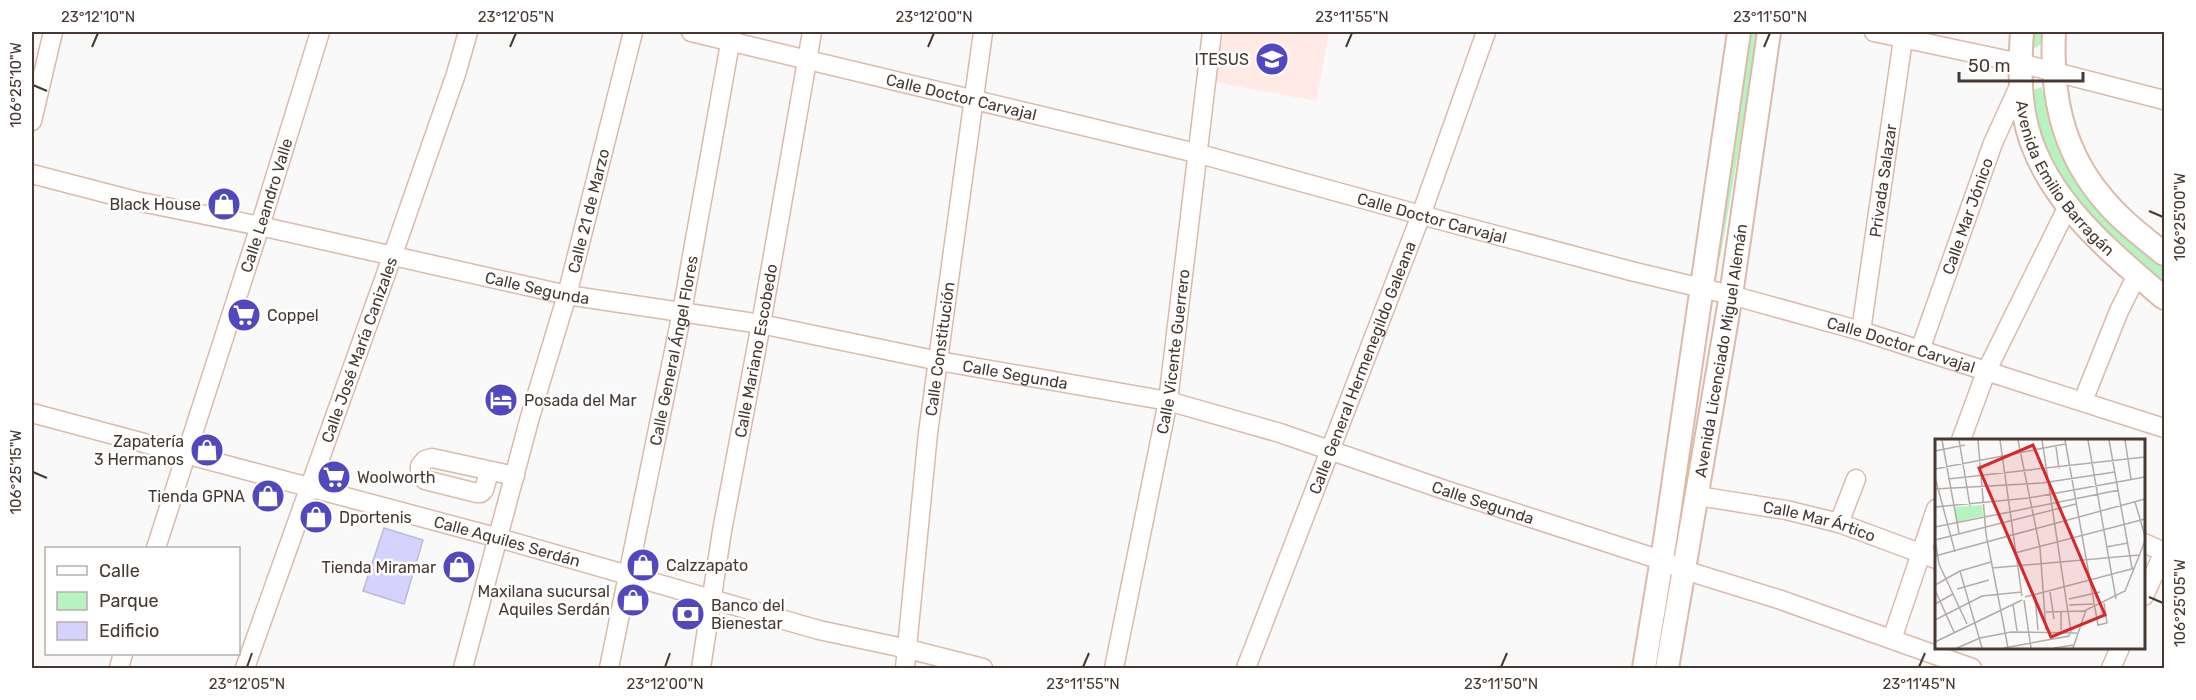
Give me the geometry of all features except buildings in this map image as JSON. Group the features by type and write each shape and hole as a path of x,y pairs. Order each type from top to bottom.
{"main road":[{"name":"Avenida Licenciado Miguel Alemán","path":"1644,669 1739,32"},
{"name":"Avenida Licenciado Miguel Alemán","path":"1668,669 1731,295 1769,32"},
{"name":"Avenida Emilio Barragán","path":"2022,32 2020,74 2024,116 2031,142 2048,176 2068,206 2086,227 2164,298"},
{"name":"Avenida Emilio Barragán","path":"2054,32 2054,72 2058,109 2069,140 2100,195 2127,223 2164,254"}],"street":[{"path":"32,121 53,32"},
{"name":"Calle Leandro Valle","path":"157,547 320,32"},
{"name":"Calle José María Canizales","path":"245,669 392,257 456,74 468,32"},
{"name":"Calle 21 de Marzo","path":"464,669 530,417 567,295 633,32"},
{"name":"Calle Doctor Carvajal","path":"691,32 731,36 806,60 1196,153 1630,271 1731,295 1861,331 2164,428"},
{"name":"Calle Mariano Escobedo","path":"702,669 722,531 812,32"},
{"name":"Calle Constitución","path":"905,669 927,444 983,32"},
{"name":"Calle Vicente Guerrero","path":"1114,669 1168,401 1212,32"},
{"name":"Calle General Hermenegildo Galeana","path":"1246,669 1421,215 1486,32"},
{"path":"1874,32 1904,35 2020,74 2054,72 2164,100"},
{"name":"Privada Salazar","path":"1861,331 1904,35"},
{"name":"Calle General Ángel Flores","path":"609,669 682,312 731,36"},
{"name":"Calle Mar Jónico","path":"1920,350 1993,143 2020,74"},
{"name":"Calle Segunda","path":"32,174 136,201 260,226 567,295 761,324 939,361 1168,401 1280,433 1661,560 1684,570 1778,599 1972,669"},
{"path":"1962,439 1986,372 2068,206"},
{"path":"2083,401 2119,311 2137,275"},
{"name":"Calle Aquiles Serdán","path":"32,413 499,538 628,577 819,630 908,649 983,669"},
{"path":"489,472 515,476"},
{"path":"1839,523 1856,478"},
{"name":"Calle Mar Ártico","path":"1698,496 1786,510 1839,523 1929,557"},
{"path":"1892,639 1929,557 1935,516"},
{"path":"2145,543 2164,552 2145,594"},
{"path":"2111,669 2120,649"}],"shaded area":[{"name":"ITESUS","path":"1224,32 1308,32 1329,35 1316,101 1215,82"}],"green space":[{"path":"1748,32 1759,32 1720,258 1709,259"},
{"path":"2029,32 2045,32 2044,42 2035,48 2028,46"},
{"path":"2041,87 2081,182 2164,263 2164,292 2067,197 2025,98 2031,91"}],"place":[{"name":"ITESUS","path":"1272,59"},
{"name":"Black House","path":"224,204"},
{"name":"Coppel","path":"244,315"},
{"name":"Posada del Mar","path":"501,400"},
{"name":"Zapatería 3 Hermanos","path":"207,450"},
{"name":"Woolworth","path":"334,477"},
{"name":"Tienda GPNA","path":"268,496"},
{"name":"Dportenis","path":"316,517"},
{"name":"Calzzapato","path":"643,565"},
{"name":"Tienda Miramar","path":"459,567"},
{"name":"Maxilana sucursal Aquiles Serdán","path":"633,600"},
{"name":"Banco del Bienestar","path":"688,614"}]}
